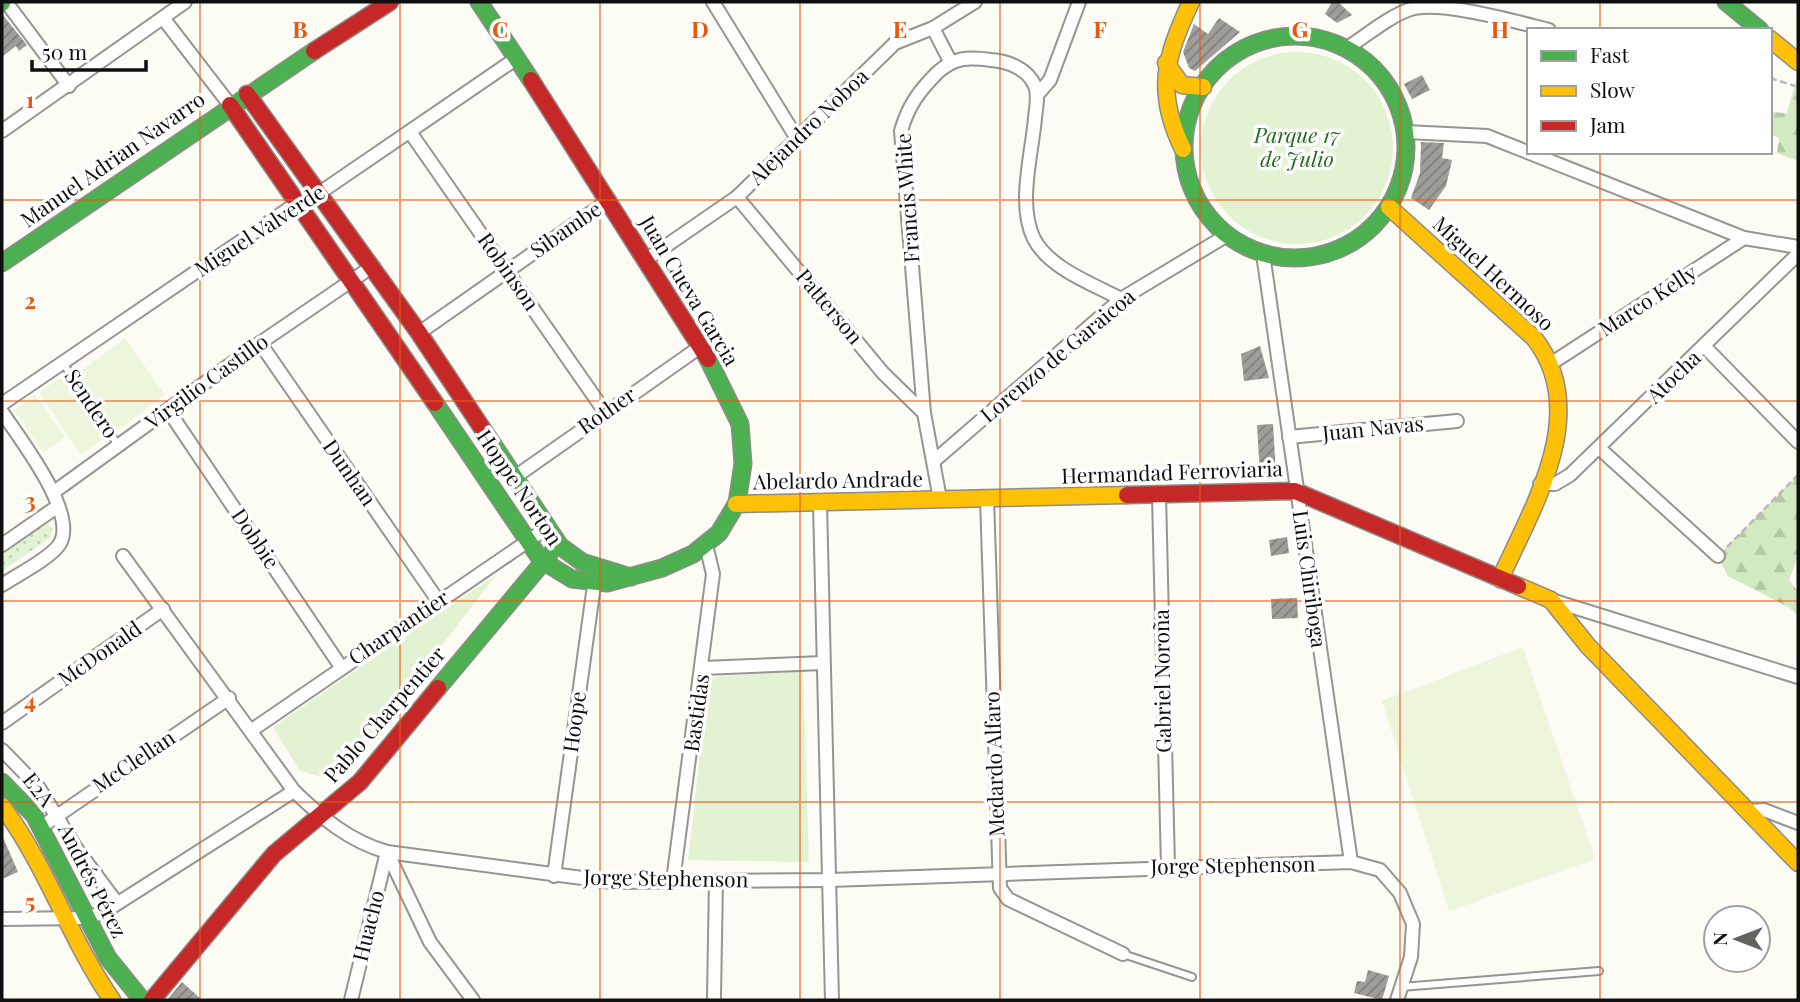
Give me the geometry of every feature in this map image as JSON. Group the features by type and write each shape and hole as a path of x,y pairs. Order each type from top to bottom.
{"street":[{"path":"3,2 69,86"},
{"path":"2,131 185,2"},
{"name":"Manuel Adrian Navarro","path":"2,263 230,105 390,2"},
{"name":"Juan Cueva Garcia","path":"479,2 647,259 700,346 740,421 744,469 736,505 723,526 706,545 684,561 658,572 631,577"},
{"path":"713,2 796,137"},
{"name":"Alejandro Noboa","path":"647,259 737,197 895,43 933,28 975,2"},
{"path":"1037,95 1051,80 1079,2"},
{"path":"1182,149 1187,120 1203,87 1219,65 1248,46 1280,36 1314,37 1347,48 1372,66 1391,91 1406,132 1401,180 1389,207 1356,241 1311,258 1263,254 1224,237 1196,198 1182,149 1166,115 1166,63 1172,39 1191,2"},
{"path":"1726,2 1758,28"},
{"path":"1347,48 1409,9 1422,7 1475,13 1540,28"},
{"name":"Hoppe Norton","path":"163,18 300,201 541,560 570,579 595,576 631,577"},
{"path":"933,28 950,61 986,59 1017,66 1029,77 1037,95 1027,208 1033,236 1040,250 1054,261 1121,299"},
{"path":"1772,41 1798,62"},
{"name":"Miguel Valverde","path":"2,404 300,201 318,194 517,58"},
{"name":"Francis White","path":"940,499 924,414 901,131 907,108 920,90 950,61"},
{"path":"1166,63 1182,85 1203,87"},
{"name":"Hoppe Norton","path":"247,94 373,266 547,528 560,546 582,562 595,576"},
{"name":"Robinson","path":"410,132 605,412"},
{"path":"1406,132 1487,136 1527,152"},
{"path":"1532,154 1744,238 1798,247"},
{"name":"Patterson","path":"737,197 883,373 924,414"},
{"name":"Sibambe","path":"419,333 610,200"},
{"name":"Miguel Hermoso","path":"1389,207 1534,338 1552,363 1558,390 1559,420 1553,451 1500,579"},
{"name":"Lorenzo de Garaicoa","path":"934,461 1121,299 1224,237"},
{"name":"Marco Kelly","path":"1552,363 1744,238"},
{"name":"Luis Chiriboga","path":"1263,254 1351,862"},
{"name":"Atocha","path":"1541,484 1555,484 1570,475 1798,254"},
{"name":"Virgilio Castillo","path":"54,492 260,343 373,266"},
{"name":"Dunhan","path":"260,343 439,602"},
{"name":"Rother","path":"515,477 700,346"},
{"path":"1705,347 1798,442"},
{"name":"Dobbie","path":"168,410 341,667"},
{"path":"2,412 54,492 64,529 58,547 2,585"},
{"name":"Juan Navas","path":"1289,438 1457,421"},
{"path":"1599,448 1718,556"},
{"name":"Hermandad Ferroviaria","path":"940,499 1296,491 1551,600 1798,677"},
{"name":"Gabriel Noroña","path":"1159,496 1168,867"},
{"name":"Abelardo Andrade","path":"736,505 940,499"},
{"name":"Medardo Alfaro","path":"987,499 1000,888 1008,899 1123,954"},
{"path":"820,504 832,1000"},
{"path":"2,545 58,506"},
{"name":"Charpantier","path":"251,730 547,528"},
{"name":"Bastidas","path":"673,881 703,668 713,574 706,545"},
{"name":"Pablo Charpentier","path":"152,1000 274,855 360,782 541,560 560,546"},
{"name":"Jorge Stephenson","path":"123,555 294,791 321,817 361,844 387,852 612,882 830,880 1351,862"},
{"name":"Hoope","path":"554,876 595,576"},
{"name":"Hermandad Ferroviaria","path":"1551,600 1588,646 1798,863"},
{"name":"McDonald","path":"2,723 163,609"},
{"path":"703,668 823,663"},
{"name":"McClellan","path":"41,827 229,698"},
{"name":"E2A","path":"2,750 39,788 76,848 117,903"},
{"name":"Andrés Pérez","path":"2,782 12,789 41,827 109,960 142,1000"},
{"path":"2,919 87,918 117,903 294,791"},
{"name":"Andrés Pérez","path":"2,806 34,856 64,918 112,1000"},
{"path":"1749,811 1764,810 1798,823"},
{"path":"387,852 430,942 473,1000"},
{"name":"Huacho","path":"351,1000 387,852"},
{"path":"1351,862 1380,870 1400,893 1413,924 1411,957 1399,994"},
{"path":"714,997 716,881"}],"lane":[{"name":"Sendero","path":"62,363 119,446"},
{"path":"1123,954 1192,976"},
{"path":"1399,994 1599,971"}],"path":[{"path":"1772,79 1796,86"},
{"path":"1718,556 1798,475"}],"green space":[{"name":"Parque 17 de Julio","path":"1297,52 1334,59 1365,80 1386,111 1393,148 1386,185 1365,216 1334,237 1297,244 1260,237 1229,216 1208,185 1201,148 1208,111 1229,80 1260,59"},
{"path":"1798,74 1798,161 1777,153 1779,138 1772,135 1772,112 1787,113"},
{"path":"125,338 165,395 118,430 77,374"},
{"path":"63,376 105,438 81,455 39,392"},
{"path":"35,395 65,437 43,453 14,410"},
{"path":"1798,475 1798,555 1789,580 1798,592 1798,616 1790,608 1728,576 1718,556"},
{"path":"44,522 52,528 51,537 2,571 2,550"},
{"path":"496,575 350,764 324,778 299,770 273,727"},
{"path":"1523,647 1595,859 1449,911 1382,701"},
{"path":"803,671 809,862 688,860 709,677"}],"building":[{"path":"1332,2 1338,2 1352,15 1337,23 1325,14"},
{"path":"2,14 27,45 19,51 16,46 2,57"},
{"path":"1219,18 1240,32 1195,71 1189,68 1183,52 1194,24 1208,34"},
{"path":"1422,75 1430,90 1412,99 1404,84"},
{"path":"1421,142 1444,143 1442,158 1452,160 1446,186 1429,210 1411,198 1420,173"},
{"path":"1260,346 1269,378 1244,381 1241,354"},
{"path":"1273,424 1276,474 1260,475 1257,425"},
{"path":"1287,537 1289,553 1271,556 1269,540"},
{"path":"1297,598 1298,618 1272,619 1271,599"},
{"path":"2,835 18,872 2,879"},
{"path":"1368,970 1389,976 1382,1000 1354,993 1357,981 1365,982"},
{"path":"182,982 202,1000 167,1000"}],"traffic: fast":[{"path":"479,2 531,80"},
{"path":"1726,2 1758,28"},
{"path":"1295,36 1317,38 1347,49 1365,61 1381,77 1393,95 1401,115 1406,147 1404,169 1393,199 1381,217 1365,233 1347,245 1327,253 1295,258 1273,256 1243,245 1225,233 1209,217 1197,199 1189,179 1184,147 1186,125 1197,95 1209,77 1225,61 1243,49 1263,41 1295,36"},
{"path":"2,263 314,51"},
{"path":"435,403 541,560 572,579 607,583 662,568 693,554 719,533 737,503 743,464 740,424 708,359"},
{"path":"484,431 560,546 582,562 631,577"},
{"path":"438,688 549,555"},
{"path":"2,782 34,815 108,958 142,1000"}],"traffic: slow":[{"path":"1183,149 1174,129 1166,92 1170,58 1191,2"},
{"path":"1772,41 1798,62"},
{"path":"1166,63 1182,85 1203,87"},
{"path":"1389,207 1534,338 1551,367 1558,397 1557,428 1551,459 1541,490 1500,579"},
{"path":"736,504 1127,495"},
{"path":"1518,586 1551,600 1588,646 1798,863"},
{"path":"2,806 32,853 83,952 112,1000"}],"traffic: jam":[{"path":"314,51 390,2"},
{"path":"531,80 708,359"},
{"path":"247,94 419,333 484,431"},
{"path":"230,105 435,403"},
{"path":"1127,495 1295,491 1518,586"},
{"path":"152,1000 274,854 360,782 438,688"}]}
